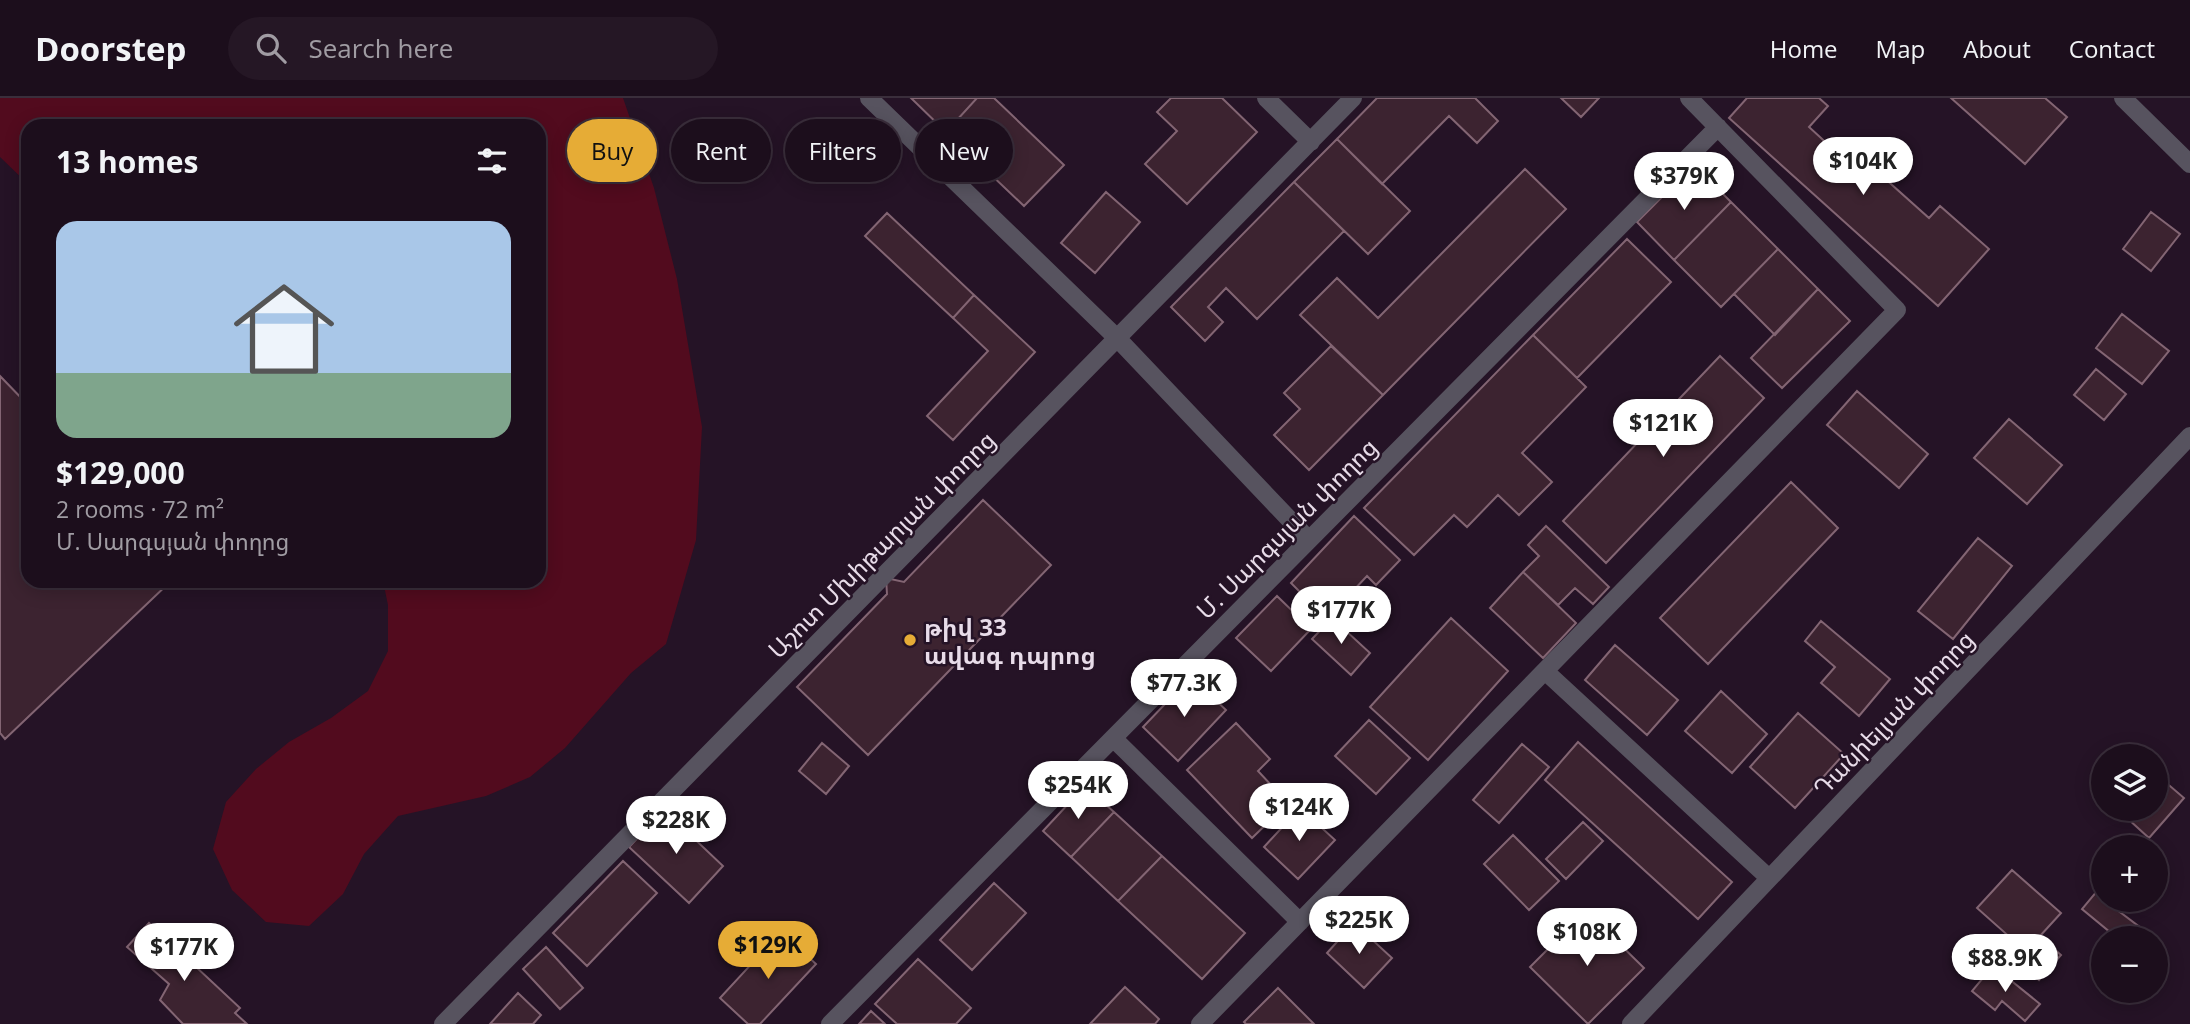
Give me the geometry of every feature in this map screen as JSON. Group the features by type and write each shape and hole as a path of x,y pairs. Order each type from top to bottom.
{"street":[{"path":"869,98 1118,339 1309,540"},
{"path":"1266,98 1311,142"},
{"name":"Աշոտ Մխիթարյան փողոց","path":"443,1024 1353,98"},
{"path":"1200,1024 1897,310 1689,98"},
{"path":"2123,98 2190,164"},
{"name":"Մ. Սարգսյան փողոց","path":"830,1024 1718,127"},
{"name":"Դանիելյան փողոց","path":"1631,1024 2190,436"},
{"path":"1545,671 1769,878"},
{"path":"1113,738 1300,922"}],"shaded area":[{"path":"0,98 623,98 630,119 567,119 567,182 652,182 677,279 702,427 696,540 666,644 631,673 565,748 530,777 486,796 398,816 364,854 343,894 309,926 266,922 232,890 213,849 226,802 256,769 289,742 331,718 368,691 388,651 388,605 384,588 546,588 546,119 21,119 21,177 0,157"}],"building":[{"path":"911,98 977,98 958,119 933,119"},
{"path":"977,98 994,98 1064,165 1024,206 999,182 1013,182 1013,119 958,119"},
{"path":"1171,98 1222,98 1257,132 1187,204 1145,164 1177,131 1157,112"},
{"path":"1377,98 1475,98 1498,121 1477,143 1449,116 1382,184 1337,139"},
{"path":"1561,98 1599,98 1581,117"},
{"path":"1747,98 1819,98 1828,106 1809,127 1845,160 1854,151 1929,218 1940,206 1989,249 1938,306 1729,118"},
{"path":"1951,98 2045,98 2067,117 2025,164"},
{"path":"1337,139 1410,211 1368,254 1294,182"},
{"path":"1694,165 1731,202 1674,260 1637,222"},
{"path":"1525,169 1566,209 1383,395 1300,315 1337,278 1378,318"},
{"path":"1294,182 1344,231 1257,319 1226,288 1208,307 1223,322 1205,341 1171,307"},
{"path":"1106,192 1140,222 1095,273 1061,243"},
{"path":"1731,202 1778,249 1721,307 1674,260"},
{"path":"2151,212 2180,234 2151,271 2123,249"},
{"path":"887,213 974,295 953,318 865,236"},
{"path":"1627,239 1671,282 1577,378 1533,335"},
{"path":"1778,249 1818,289 1775,335 1734,294"},
{"path":"1818,289 1850,321 1782,388 1751,358"},
{"path":"974,295 1035,352 953,440 927,416 988,351 953,318"},
{"path":"2122,314 2169,351 2142,384 2096,348"},
{"path":"1533,335 1586,387 1522,453 1552,482 1519,515 1498,495 1467,527 1454,515 1414,555 1364,508"},
{"path":"1331,346 1383,395 1309,470 1274,435 1300,409 1284,393"},
{"path":"1720,356 1764,398 1606,563 1563,521"},
{"path":"2096,369 2126,394 2104,420 2074,395"},
{"path":"0,376 21,398 21,588 164,588 5,739 0,733"},
{"path":"1857,391 1928,454 1899,488 1827,425"},
{"path":"2009,419 2062,465 2027,504 1974,458"},
{"path":"1791,482 1838,528 1708,664 1660,618"},
{"name":"թիվ 33 ավագ դպրոց","path":"983,500 1051,565 868,755 797,687 887,594 886,578 904,582"},
{"path":"1354,516 1400,560 1376,585 1367,576 1336,609 1317,591 1308,600 1291,583"},
{"path":"1546,526 1609,587 1593,604 1575,588 1558,605 1523,572 1539,556 1528,545"},
{"path":"1978,538 2012,566 1953,639 1918,611"},
{"path":"1523,572 1576,623 1543,658 1490,608"},
{"path":"1277,596 1311,629 1271,671 1236,638"},
{"path":"1332,618 1370,653 1351,675 1312,639"},
{"path":"1451,618 1508,671 1428,760 1370,707"},
{"path":"1821,621 1890,679 1859,716 1821,683 1835,667 1805,641"},
{"path":"1615,645 1678,700 1647,735 1585,680"},
{"path":"1191,677 1226,710 1178,761 1143,727"},
{"path":"1721,691 1767,734 1732,773 1685,731"},
{"path":"1798,713 1844,754 1795,808 1750,767"},
{"path":"1369,720 1410,758 1376,794 1335,756"},
{"path":"1236,723 1270,759 1258,771 1288,803 1252,838 1187,770"},
{"path":"1578,742 1732,882 1698,919 1545,780"},
{"path":"822,743 849,766 826,794 799,771"},
{"path":"1522,744 1549,767 1499,823 1473,800"},
{"path":"2168,784 2184,798 2168,816"},
{"path":"1085,786 1114,812 1071,857 1043,831"},
{"path":"1300,808 1335,840 1298,879 1264,847"},
{"path":"664,810 723,866 689,903 629,847"},
{"path":"1114,812 1162,856 1118,901 1071,857"},
{"path":"2130,821 2164,821 2152,835 2146,835"},
{"path":"1583,822 1603,841 1566,879 1546,859"},
{"path":"1513,835 1559,881 1529,910 1484,864"},
{"path":"1162,856 1245,933 1202,979 1118,901"},
{"path":"623,861 657,893 587,966 553,933"},
{"path":"2012,870 2061,913 2040,936 2061,955 2039,980 2013,957 2021,947 1977,908"},
{"path":"994,883 1026,913 972,970 940,940"},
{"path":"2091,898 2091,912 2120,912 2138,926 2103,926 2082,909"},
{"path":"1586,911 1644,968 1588,1024 1530,967"},
{"path":"149,923 240,1008 235,1013 247,1024 183,1024 160,1000 169,984 127,947"},
{"path":"1354,923 1392,958 1364,988 1327,953"},
{"path":"781,932 816,964 760,1024 748,1024 720,998"},
{"path":"546,947 583,988 560,1009 523,969"},
{"path":"918,959 971,1008 956,1024 897,1024 875,1004"},
{"path":"1993,966 2040,1004 2025,1021 2002,1001 1995,1010 1972,991"},
{"path":"1125,987 1159,1019 1155,1024 1090,1024"},
{"path":"1278,988 1314,1024 1244,1022"},
{"path":"518,993 541,1015 533,1024 490,1024"},
{"path":"871,1011 885,1024 859,1024"}],"place":[{"name":"թիվ 33 ավագ դպրոց","path":"910,640"}]}
